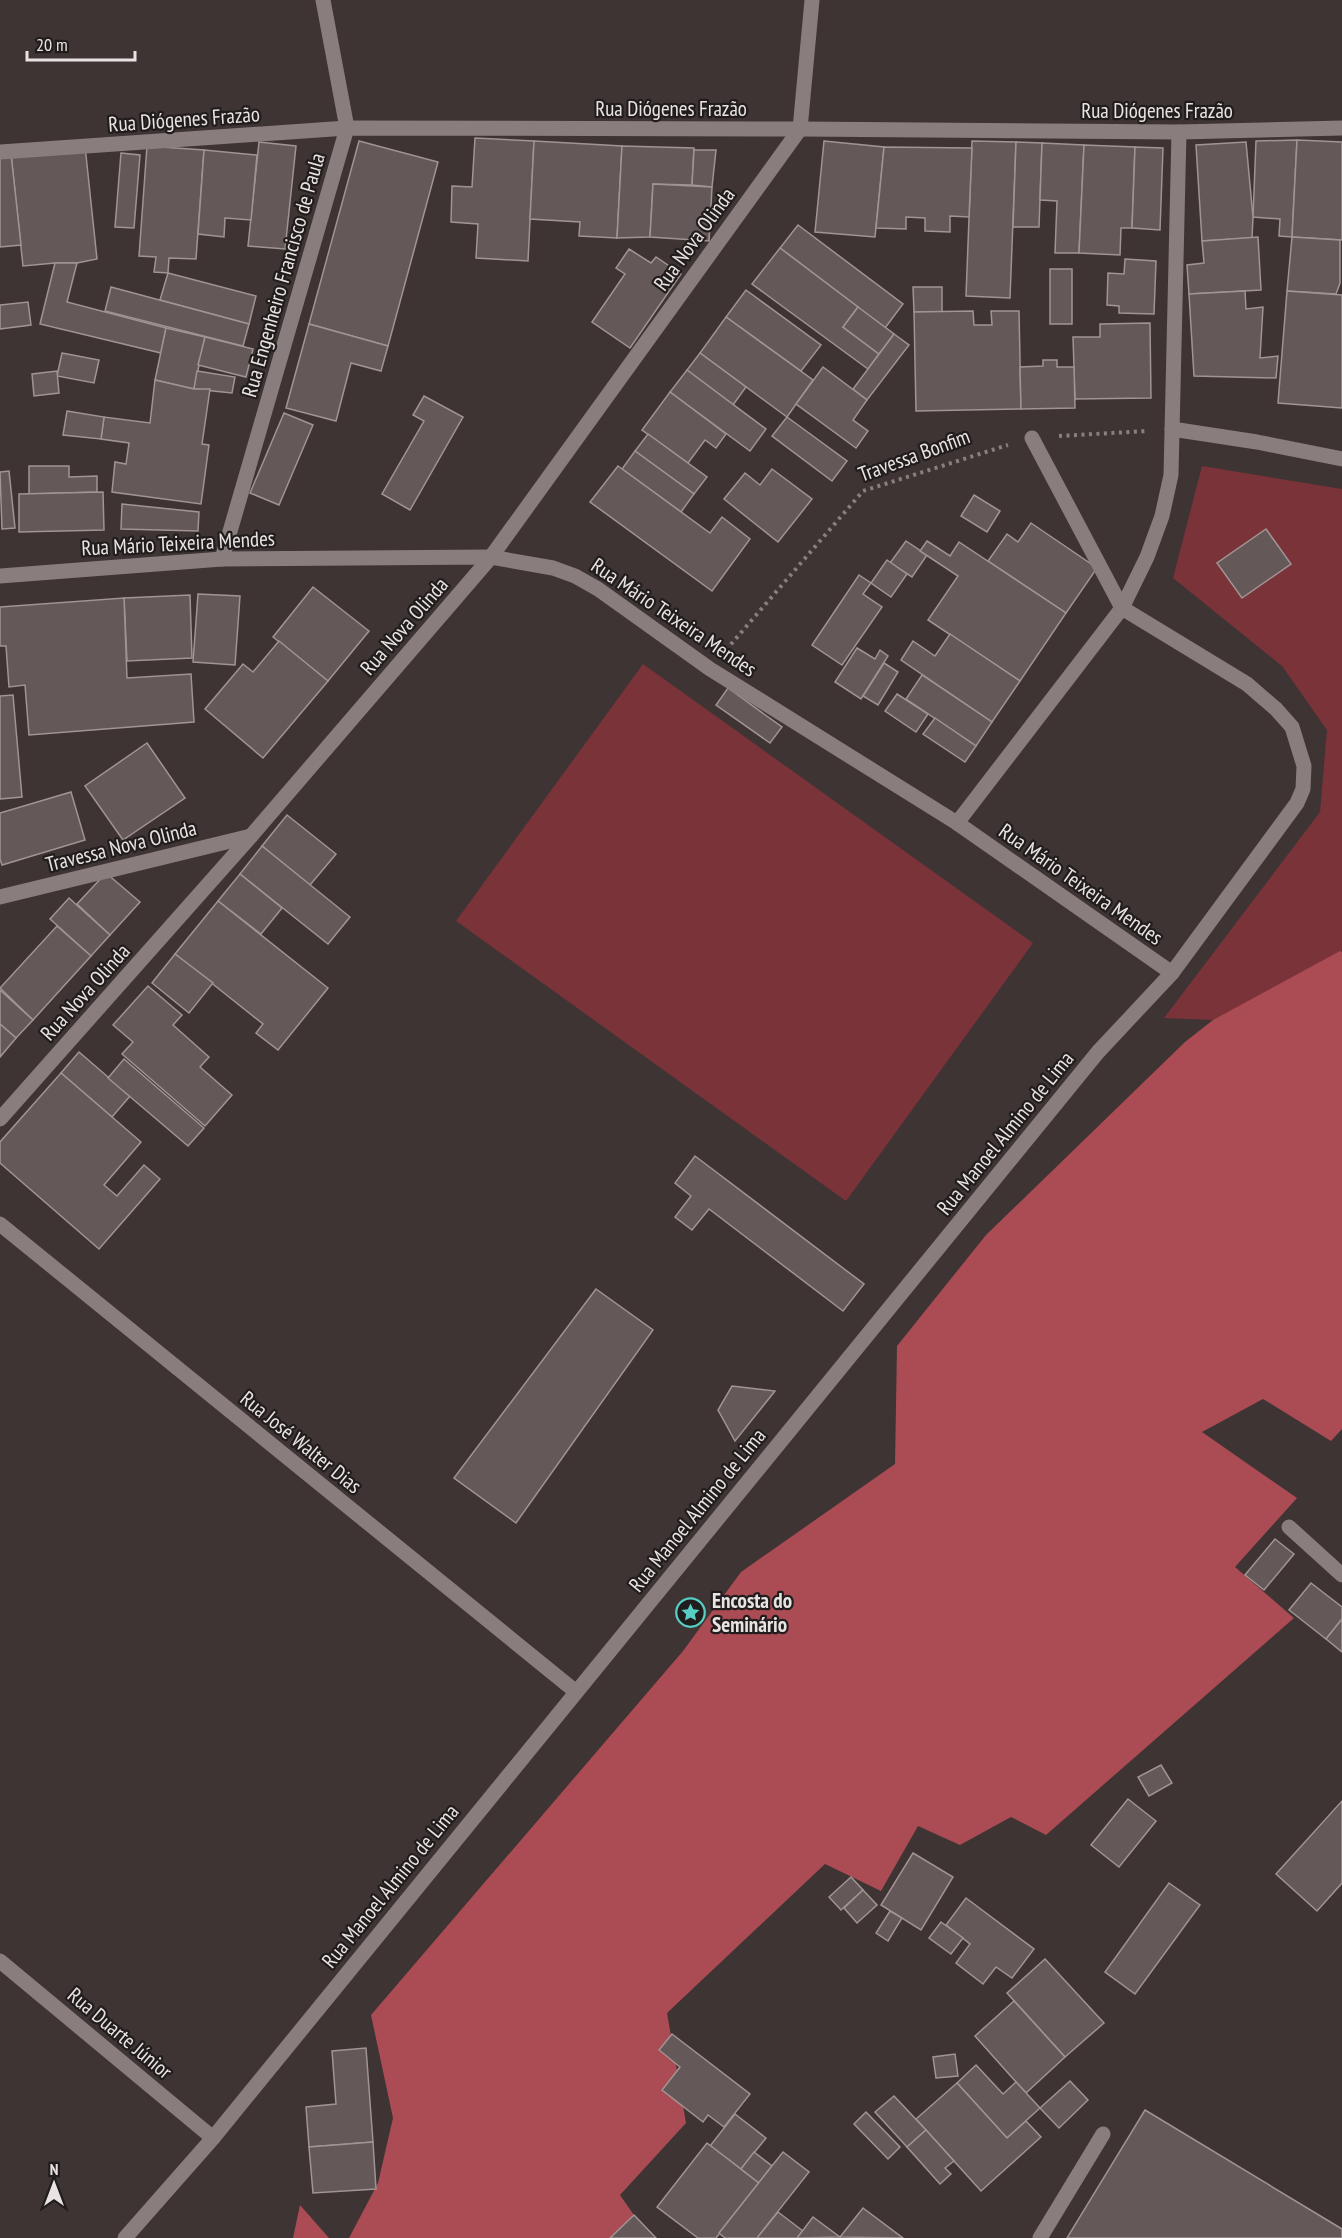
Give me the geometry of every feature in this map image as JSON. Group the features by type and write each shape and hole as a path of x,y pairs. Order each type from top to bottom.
{"street":[{"name":"Rua Engenheiro Francisco de Paula","path":"222,559 347,128 323,0"},
{"path":"800,129 812,0"},
{"name":"Rua Diógenes Frazão","path":"0,152 347,128 1179,132 1342,128"},
{"name":"Rua Nova Olinda","path":"0,1119 251,836 491,557 800,129"},
{"path":"957,822 1122,608 1147,557 1162,516 1171,475 1179,132"},
{"path":"1172,429 1257,442 1342,459"},
{"path":"1032,438 1122,608"},
{"name":"Rua Mário Teixeira Mendes","path":"0,576 222,559 491,557 553,568 575,576 598,589 710,669 957,822 1172,973"},
{"name":"Rua Manoel Almino de Lima","path":"125,2238 213,2138 1098,1052 1172,973 1297,803 1303,789 1304,766 1292,727 1284,718 1247,684 1122,608"},
{"name":"Travessa Nova Olinda","path":"0,897 251,836"},
{"name":"Rua José Walter Dias","path":"0,1224 575,1691"},
{"path":"1289,1527 1342,1575"},
{"name":"Rua Duarte Júnior","path":"0,1961 213,2138"},
{"path":"1040,2238 1103,2134"}],"path":[{"name":"Travessa Bonfim","path":"710,669 863,491 1032,438 1172,429"}],"shaded area":[{"path":"1202,466 1342,489 1342,950 1327,977 1213,1020 1164,1018 1320,812 1327,730 1282,666 1173,578"},
{"path":"643,664 1033,943 846,1201 456,921"},
{"path":"1340,951 1342,952 1342,1429 1331,1441 1263,1399 1202,1432 1297,1498 1235,1567 1294,1618 1046,1835 1011,1817 960,1845 918,1826 881,1891 825,1864 667,2013 686,2123 620,2195 650,2238 349,2238 378,2183 393,2118 371,2015 683,1651 741,1572 895,1464 897,1346 986,1235 1185,1042 1213,1020"},
{"path":"300,2205 329,2238 293,2238"}],"building":[{"path":"475,138 534,141 528,261 476,258 478,224 451,222 452,186 472,187"},
{"path":"1297,140 1292,237 1279,236 1280,219 1253,217 1256,141"},
{"path":"1297,140 1342,142 1342,240 1292,237"},
{"path":"359,141 438,162 388,346 309,324"},
{"path":"534,141 622,146 617,238 579,236 580,222 530,219"},
{"path":"824,141 884,147 875,237 815,232"},
{"path":"972,141 1016,142 1010,298 966,296"},
{"path":"259,142 296,146 285,249 248,246"},
{"path":"1016,142 1042,143 1039,227 1013,227"},
{"path":"1246,142 1253,217 1252,238 1202,241 1196,145"},
{"path":"1042,143 1084,145 1079,253 1055,253 1057,201 1040,200"},
{"path":"1084,145 1135,147 1132,228 1121,228 1120,255 1079,253"},
{"path":"85,146 97,259 77,263 23,266 11,154"},
{"path":"147,146 204,150 196,259 169,258 168,273 154,272 156,257 139,256"},
{"path":"622,146 694,148 692,185 653,184 650,237 617,238"},
{"path":"884,147 972,148 969,217 950,216 950,232 925,231 925,218 906,217 906,229 876,228"},
{"path":"1135,147 1163,148 1160,230 1132,228"},
{"path":"204,150 257,155 251,220 225,218 224,237 198,234"},
{"path":"694,150 716,150 712,187 692,185"},
{"path":"121,153 140,155 134,228 115,227"},
{"path":"11,154 21,245 0,247 0,156"},
{"path":"653,184 712,187 709,241 650,237"},
{"path":"798,225 903,304 885,328 780,248"},
{"path":"1258,237 1261,290 1189,294 1187,265 1204,263 1202,241"},
{"path":"1292,237 1340,240 1340,283 1336,294 1287,291"},
{"path":"780,248 858,307 843,327 879,354 868,369 752,284"},
{"path":"629,249 651,263 656,257 681,274 630,348 592,322 625,274 616,268"},
{"path":"1125,259 1156,261 1154,314 1119,313 1119,306 1107,305 1108,273 1124,274"},
{"path":"55,263 77,263 67,302 166,328 161,353 40,324"},
{"path":"1050,269 1072,269 1072,324 1050,324"},
{"path":"168,273 256,296 249,324 160,300"},
{"path":"111,287 249,324 243,346 105,311"},
{"path":"913,287 942,287 942,312 914,312"},
{"path":"746,290 821,345 801,371 726,317"},
{"path":"1245,291 1246,309 1263,307 1260,358 1278,356 1276,378 1194,376 1189,294"},
{"path":"1287,291 1342,295 1342,408 1278,403"},
{"path":"28,302 31,325 0,329 0,305"},
{"path":"858,307 894,334 879,354 843,327"},
{"path":"973,311 974,325 992,325 991,311 1019,311 1021,409 916,411 914,312"},
{"path":"726,317 813,380 787,417 700,353"},
{"path":"1150,323 1151,398 1075,399 1073,337 1100,337 1100,324"},
{"path":"309,324 388,346 381,371 351,363 336,421 286,408"},
{"path":"166,328 205,337 194,389 155,380"},
{"path":"894,334 909,345 867,400 853,389"},
{"path":"205,337 253,349 246,377 198,365"},
{"path":"62,353 99,360 94,383 57,376"},
{"path":"700,353 746,387 733,405 687,370"},
{"path":"1043,360 1057,360 1057,367 1074,367 1075,408 1021,409 1020,367 1043,366"},
{"path":"823,367 867,400 853,420 868,431 856,448 796,404"},
{"path":"687,370 766,429 750,451 670,392"},
{"path":"57,371 59,393 34,396 32,374"},
{"path":"197,371 235,377 232,393 194,389"},
{"path":"155,380 194,389 210,389 202,444 209,445 201,504 112,492 115,462 126,464 129,443 101,439 104,417 150,423"},
{"path":"670,392 726,434 716,448 705,440 688,463 642,430"},
{"path":"424,396 463,417 410,510 382,494 424,421 413,415"},
{"path":"67,411 104,417 101,439 63,435"},
{"path":"284,413 313,425 279,505 250,493"},
{"path":"787,417 847,461 832,481 772,436"},
{"path":"648,434 707,477 694,494 635,451"},
{"path":"635,451 694,494 681,512 622,469"},
{"path":"29,466 69,466 69,477 97,476 97,492 29,494"},
{"path":"618,466 710,533 722,517 750,539 712,591 590,502"},
{"path":"772,469 812,499 778,542 724,499 745,473 760,485"},
{"path":"9,471 15,528 2,529 0,472"},
{"path":"103,492 104,530 19,532 19,494"},
{"path":"974,495 1000,511 987,532 961,516"},
{"path":"122,504 199,512 198,531 121,529"},
{"path":"1031,523 1097,568 1066,613 988,561 1007,534 1018,542"},
{"path":"1266,529 1291,564 1242,598 1217,563"},
{"path":"906,541 927,555 912,577 890,563"},
{"path":"927,541 950,556 959,542 1066,613 1020,681 928,620 958,576 920,551"},
{"path":"887,560 907,574 891,597 871,583"},
{"path":"859,575 871,583 863,594 882,607 842,665 812,645"},
{"path":"313,587 369,631 328,681 273,637"},
{"path":"198,594 240,596 235,665 193,662"},
{"path":"190,595 192,658 127,661 124,598"},
{"path":"124,598 127,678 191,674 194,722 29,735 25,685 9,687 6,646 0,646 0,607"},
{"path":"950,634 1020,681 992,722 901,660 913,641 935,656"},
{"path":"279,641 328,681 263,758 205,709 243,664 253,672"},
{"path":"857,648 875,659 880,650 888,656 861,699 835,682"},
{"path":"884,663 898,672 878,705 863,696"},
{"path":"922,675 992,722 976,746 906,699"},
{"path":"728,688 782,727 770,743 716,705"},
{"path":"897,694 928,714 916,732 885,711"},
{"path":"13,695 22,797 0,799 0,696"},
{"path":"935,718 976,746 965,762 923,734"},
{"path":"147,743 185,798 123,840 85,786"},
{"path":"71,792 85,840 2,865 0,813"},
{"path":"287,815 336,854 310,885 262,846"},
{"path":"262,846 350,917 328,944 240,874"},
{"path":"106,873 140,902 110,935 77,904"},
{"path":"240,874 282,908 261,934 218,901"},
{"path":"69,898 110,935 91,956 50,919"},
{"path":"218,901 328,988 278,1050 256,1033 263,1024 175,954"},
{"path":"57,926 91,956 33,1020 0,988"},
{"path":"175,954 213,983 189,1013 152,983"},
{"path":"148,986 182,1015 173,1025 209,1057 200,1067 232,1095 205,1126 122,1054 133,1042 113,1025"},
{"path":"0,990 33,1020 16,1038 0,1024"},
{"path":"0,1024 16,1038 0,1057"},
{"path":"79,1052 130,1096 112,1117 61,1073"},
{"path":"124,1059 204,1128 188,1146 108,1078"},
{"path":"61,1073 141,1142 104,1185 117,1196 144,1165 160,1179 99,1249 0,1163 0,1142"},
{"path":"695,1156 864,1284 843,1311 709,1209 692,1230 675,1217 691,1196 675,1183"},
{"path":"596,1289 653,1330 516,1523 454,1478"},
{"path":"732,1386 775,1391 735,1441 718,1410"},
{"path":"1275,1539 1294,1554 1264,1590 1245,1575"},
{"path":"1311,1583 1342,1607 1342,1619 1326,1639 1289,1610"},
{"path":"1342,1619 1342,1652 1326,1639"},
{"path":"1161,1765 1172,1783 1149,1796 1138,1777"},
{"path":"1128,1799 1156,1821 1119,1867 1091,1845"},
{"path":"1342,1801 1342,1883 1317,1911 1276,1874"},
{"path":"913,1853 953,1877 921,1930 881,1905"},
{"path":"851,1877 863,1890 841,1910 829,1897"},
{"path":"1169,1883 1200,1905 1135,1994 1105,1972"},
{"path":"863,1890 877,1905 857,1923 844,1908"},
{"path":"966,1898 1034,1949 1012,1978 996,1967 983,1984 956,1963 970,1944 946,1925"},
{"path":"890,1911 902,1918 888,1941 876,1933"},
{"path":"941,1922 963,1938 951,1954 929,1938"},
{"path":"1045,1959 1104,2023 1065,2057 1007,1993"},
{"path":"1014,2001 1065,2057 1026,2093 975,2036"},
{"path":"672,2034 750,2094 724,2127 708,2115 703,2122 662,2090 680,2067 659,2050"},
{"path":"366,2048 373,2142 309,2147 306,2107 336,2104 332,2051"},
{"path":"955,2054 958,2076 936,2078 933,2057"},
{"path":"976,2065 1003,2094 1016,2082 1040,2108 1007,2138 957,2083"},
{"path":"1070,2081 1088,2100 1059,2128 1040,2108"},
{"path":"957,2083 1007,2138 1026,2121 1041,2137 981,2191 916,2119"},
{"path":"894,2096 926,2130 907,2147 875,2112"},
{"path":"1145,2110 1342,2229 1342,2238 1067,2238"},
{"path":"866,2112 900,2147 888,2159 854,2124"},
{"path":"735,2114 766,2138 741,2169 710,2146"},
{"path":"926,2130 954,2161 945,2168 951,2174 940,2184 907,2147"},
{"path":"373,2142 376,2189 313,2193 309,2147"},
{"path":"707,2143 759,2183 716,2238 698,2238 657,2207"},
{"path":"754,2152 772,2166 759,2183 741,2169"},
{"path":"783,2152 809,2172 757,2238 725,2238 719,2233"},
{"path":"863,2208 903,2238 840,2237"},
{"path":"778,2212 803,2231 797,2238 757,2238"},
{"path":"634,2215 656,2238 610,2238"},
{"path":"813,2217 840,2237 841,2237 797,2238"}],"place":[{"name":"Encosta do Seminário","path":"691,1612"}]}
